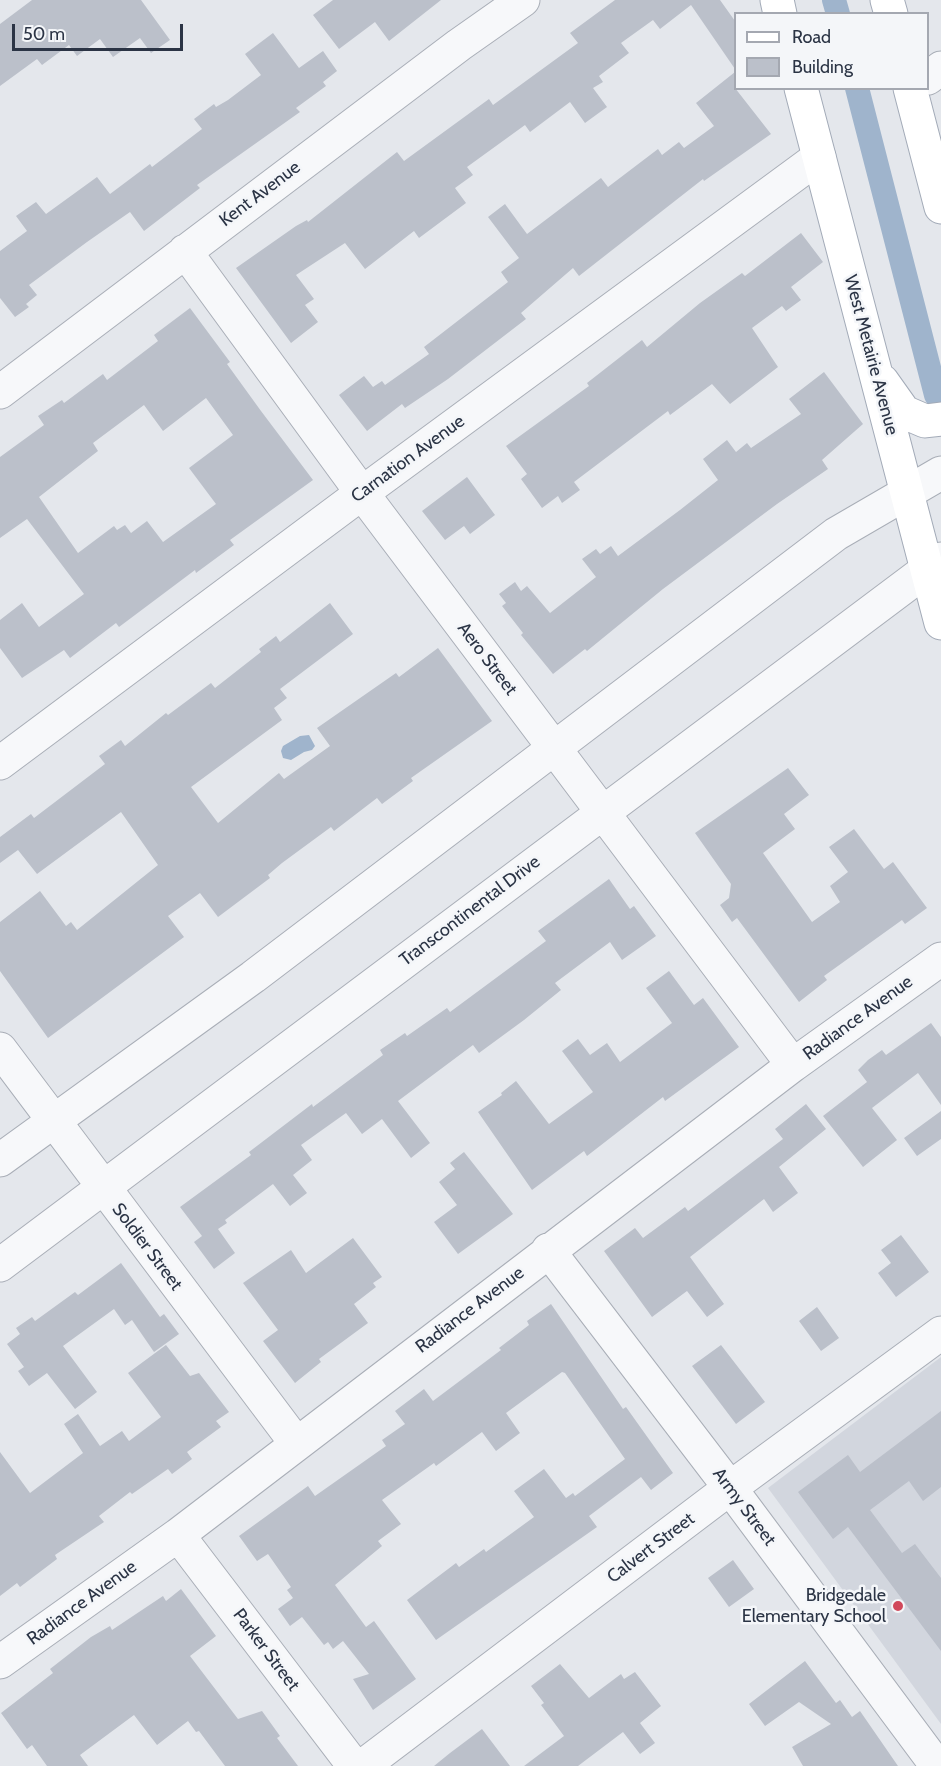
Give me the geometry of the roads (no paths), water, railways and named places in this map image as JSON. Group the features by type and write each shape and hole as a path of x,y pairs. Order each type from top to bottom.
{"main road":[{"name":"West Metairie Avenue","path":"802,90 908,494 935,564 941,623"},
{"path":"917,90 941,207"},
{"path":"876,372 904,412 925,421 941,419"}],"street":[{"name":"Kent Avenue","path":"0,392 459,45 523,0"},
{"path":"929,77 941,68"},
{"name":"Carnation Avenue","path":"0,763 819,157"},
{"name":"Aero Street","path":"185,251 362,493 794,1065"},
{"path":"0,1160 52,1120 252,977 836,534 941,473"},
{"name":"Transcontinental Drive","path":"0,1265 935,564"},
{"name":"Radiance Avenue","path":"0,1662 177,1535 794,1065 941,958"},
{"name":"Soldier Street","path":"0,1048 296,1443"},
{"name":"Army Street","path":"548,1251 730,1488 937,1766"},
{"name":"Calvert Street","path":"363,1766 730,1488 941,1333"},
{"name":"Parker Street","path":"177,1535 354,1766"}],"water":[{"path":"309,735 315,746 312,750 291,760 283,758 281,751 283,746 300,736"}],"waterway":[{"path":"834,0 837,12"},
{"path":"858,90 936,395"}],"place":[{"name":"Bridgedale Elementary School","path":"898,1606"}]}
